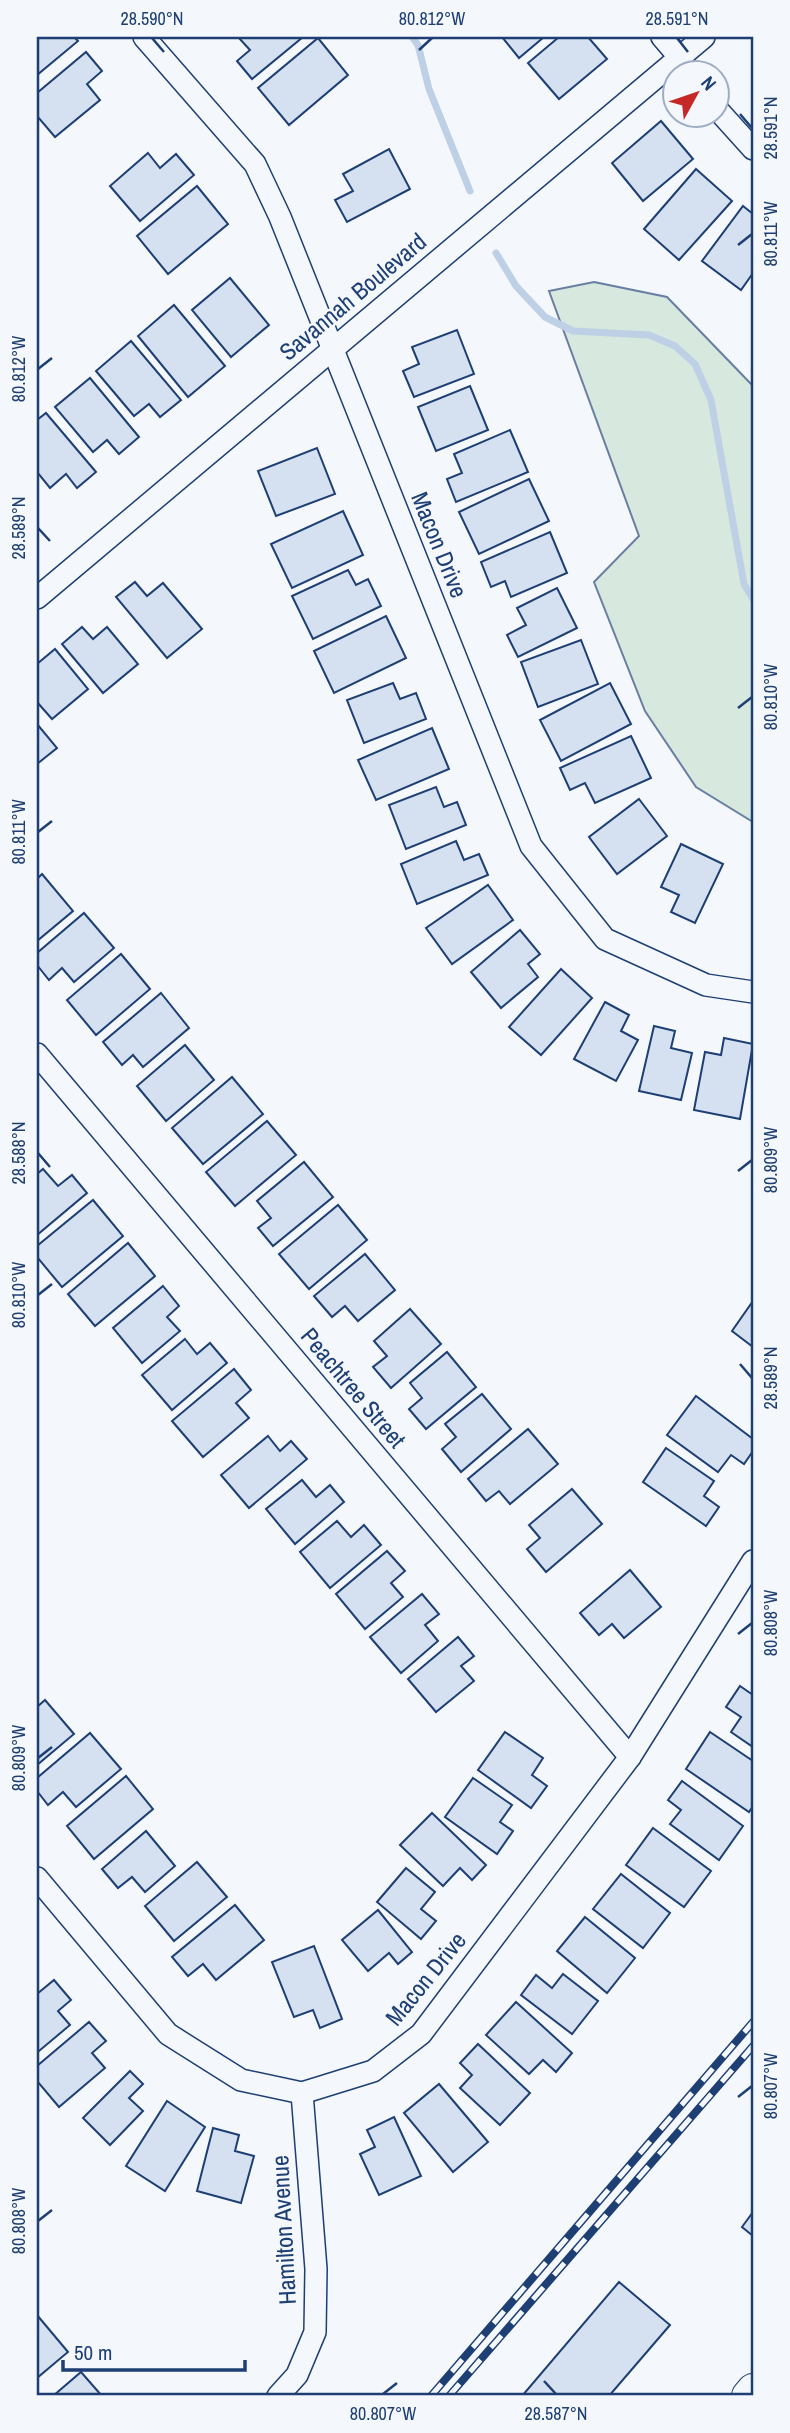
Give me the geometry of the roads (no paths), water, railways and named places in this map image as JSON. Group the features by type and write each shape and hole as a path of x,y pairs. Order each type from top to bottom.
{"street":[{"name":"Macon Drive","path":"144,37 255,164 281,217 531,846 605,939 706,985 753,992"},
{"path":"662,37 679,60"},
{"name":"Savannah Boulevard","path":"688,60 704,37"},
{"name":"Savannah Boulevard","path":"37,598 332,349 660,85"},
{"path":"730,124 753,149"},
{"name":"Peachtree Street","path":"37,1054 630,1757"},
{"name":"Macon Drive","path":"37,1878 167,2034 241,2080 302,2093 373,2071 421,2034 630,1757 753,1561"},
{"name":"Hamilton Avenue","path":"278,2396 297,2375 315,2332 316,2269 302,2093"},
{"path":"748,2396 753,2390"}],"waterway":[{"path":"412,37 418,45 429,89 470,191"},
{"path":"496,253 516,286 545,317 573,331 649,335 675,346 695,364 711,400 744,584 753,599"}],"railway":[{"path":"431,2396 753,2022"},
{"path":"449,2396 753,2046"}]}
